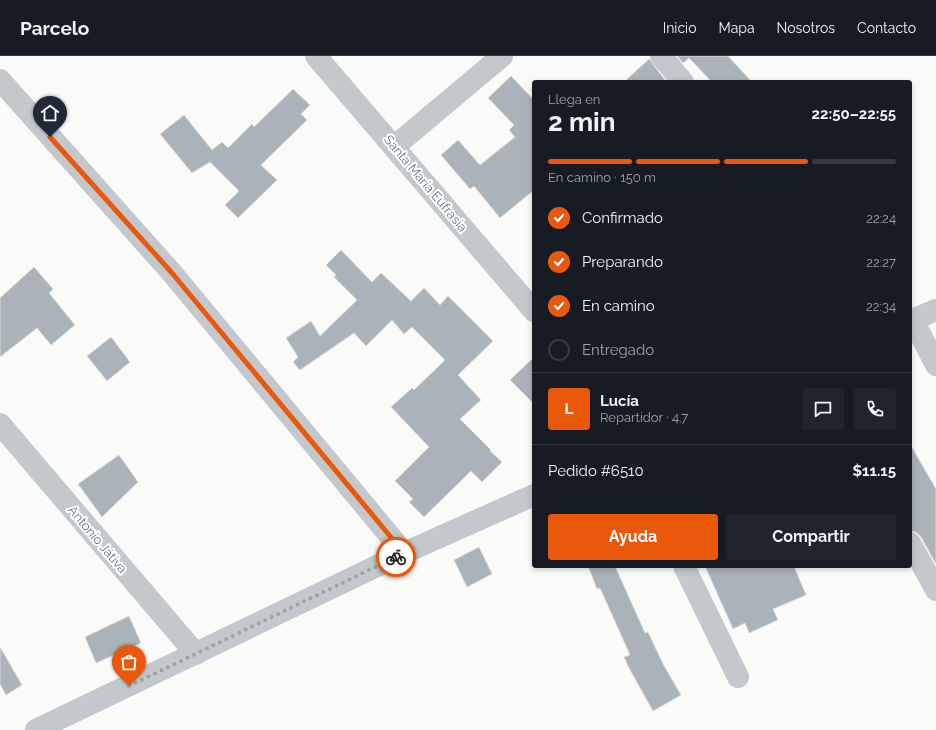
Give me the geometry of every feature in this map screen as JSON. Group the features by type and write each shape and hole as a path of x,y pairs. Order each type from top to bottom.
{"street":[{"name":"Santa María Eufrasia","path":"316,56 395,146 532,309"},
{"path":"395,146 502,56"},
{"path":"661,56 681,80"},
{"path":"0,80 172,273 404,553"},
{"path":"936,310 912,320 936,365"},
{"name":"Antonio Játiva","path":"0,424 196,654"},
{"path":"36,730 404,553 532,497"},
{"path":"912,547 936,590"},
{"path":"685,568 738,677"}],"building":[{"path":"677,56 728,56 750,80 710,80 689,58 683,63"},
{"path":"649,59 665,80 626,80"},
{"path":"511,76 532,98 532,192 500,218 474,186 470,189 441,155 458,140 480,165 515,137 509,130 514,125 488,98"},
{"path":"293,89 310,105 301,114 307,120 261,165 277,180 238,218 225,205 239,191 210,162 192,173 160,134 184,115 212,150 222,142 228,148 252,124 254,127"},
{"path":"341,250 372,282 381,273 411,301 424,288 440,305 448,296 493,341 458,375 481,400 460,419 502,462 482,482 471,471 424,517 409,502 413,499 395,481 429,447 391,407 412,388 414,390 445,360 412,327 404,334 392,320 366,346 354,333 300,370 293,362 298,357 286,338 311,321 320,336 357,300 334,277 336,275 326,265"},
{"path":"34,267 53,289 49,293 75,325 51,345 37,328 0,357 0,298"},
{"path":"111,337 130,362 107,381 87,356"},
{"path":"532,359 532,402 510,380"},
{"path":"912,447 936,489 936,564 921,537 916,532 912,531"},
{"path":"119,455 138,482 102,517 78,484"},
{"path":"479,547 492,574 467,587 454,560"},
{"path":"589,568 616,568 645,633 648,632 663,664 681,695 653,711 629,668 624,657 630,655 600,588 597,589"},
{"path":"706,568 795,568 806,595 773,609 778,620 749,633 745,623 733,629"},
{"path":"129,616 141,643 96,663 85,637"},
{"path":"0,647 22,685 6,695 0,684"}],"way so far":[{"path":"129,686 396,557"}],"route":[{"path":"50,137 172,273 404,553 396,557"}]}
